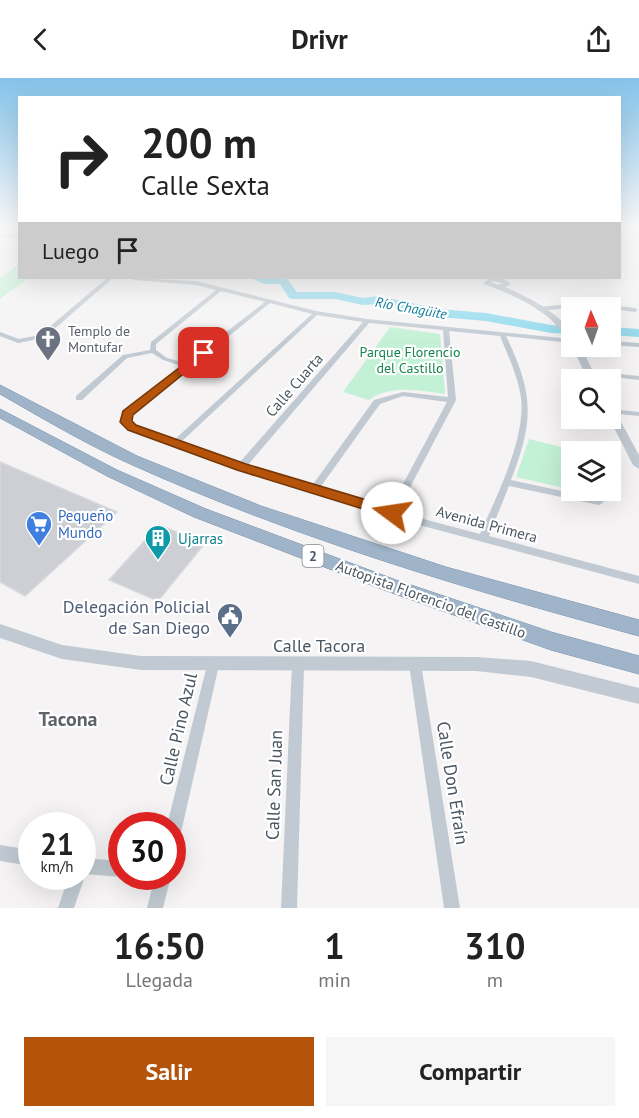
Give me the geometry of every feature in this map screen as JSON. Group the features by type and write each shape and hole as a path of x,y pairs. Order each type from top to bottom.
{"highway":[{"name":"Autopista Florencio del Castillo","path":"0,389 130,458 219,495 398,559 501,592 639,628"},
{"name":"Autopista Florencio del Castillo","path":"0,413 112,473 200,513 551,642 639,665"}],"street":[{"path":"0,334 14,340 31,340 48,333 109,279"},
{"path":"146,279 196,283 316,313 367,321 503,336 561,334"},
{"path":"484,279 502,286 539,309 561,328"},
{"path":"153,351 153,343 219,290"},
{"path":"80,398 125,356 153,351 165,359 188,366 268,302"},
{"path":"539,309 589,304 635,310"},
{"path":"175,443 316,313"},
{"name":"Calle Cuarta","path":"241,467 367,321"},
{"path":"392,513 452,400 446,330"},
{"path":"483,538 505,482 524,421 525,405 512,356 503,336"},
{"path":"621,344 639,345"},
{"name":"Avenida Primera","path":"188,366 128,413 126,422 132,427 175,443 312,491 639,580"},
{"path":"621,377 639,378"},
{"path":"312,491 377,402 403,394 452,400"},
{"path":"621,412 639,414"},
{"path":"620,429 638,459"},
{"path":"505,482 599,502"},
{"name":"Calle Tacora","path":"2,635 62,652 141,663 476,664 531,669 639,696"},
{"name":"Calle San Juan","path":"289,908 298,664"},
{"name":"Calle Don Efraín","path":"415,664 452,908"},
{"name":"Calle Pino Azul","path":"178,812 213,665"},
{"path":"0,853 18,856"},
{"path":"66,908 72,890"},
{"path":"155,908 160,890"}],"green space":[{"path":"18,267 18,279 28,279 0,299 0,278"},
{"name":"Parque Florencio del Castillo","path":"390,327 440,334 445,394 396,390 369,400 343,392"},
{"path":"529,439 561,447 561,487 516,477"}],"building":[{"name":"Pequeño Mundo","path":"0,462 117,512 25,596 0,582"},
{"name":"Ujarras","path":"159,525 205,543 158,601 109,580"}],"waterway":[{"name":"Río Chagüite","path":"259,279 283,281 293,295 335,295 363,301 378,300 440,313 486,317 561,329"},
{"name":"Río Chagüite","path":"621,332 639,333"}],"place":[{"name":"Templo de Montufar","path":"48,362"},
{"name":"Pequeño Mundo","path":"39,547"},
{"name":"Ujarras","path":"158,561"},
{"name":"Delegación Policial de San Diego","path":"230,639"}],"district":[{"name":"Tacona","path":"68,719"}],"route":[{"path":"204,353 128,413 126,422 132,427 241,467 312,491 392,513"}]}
